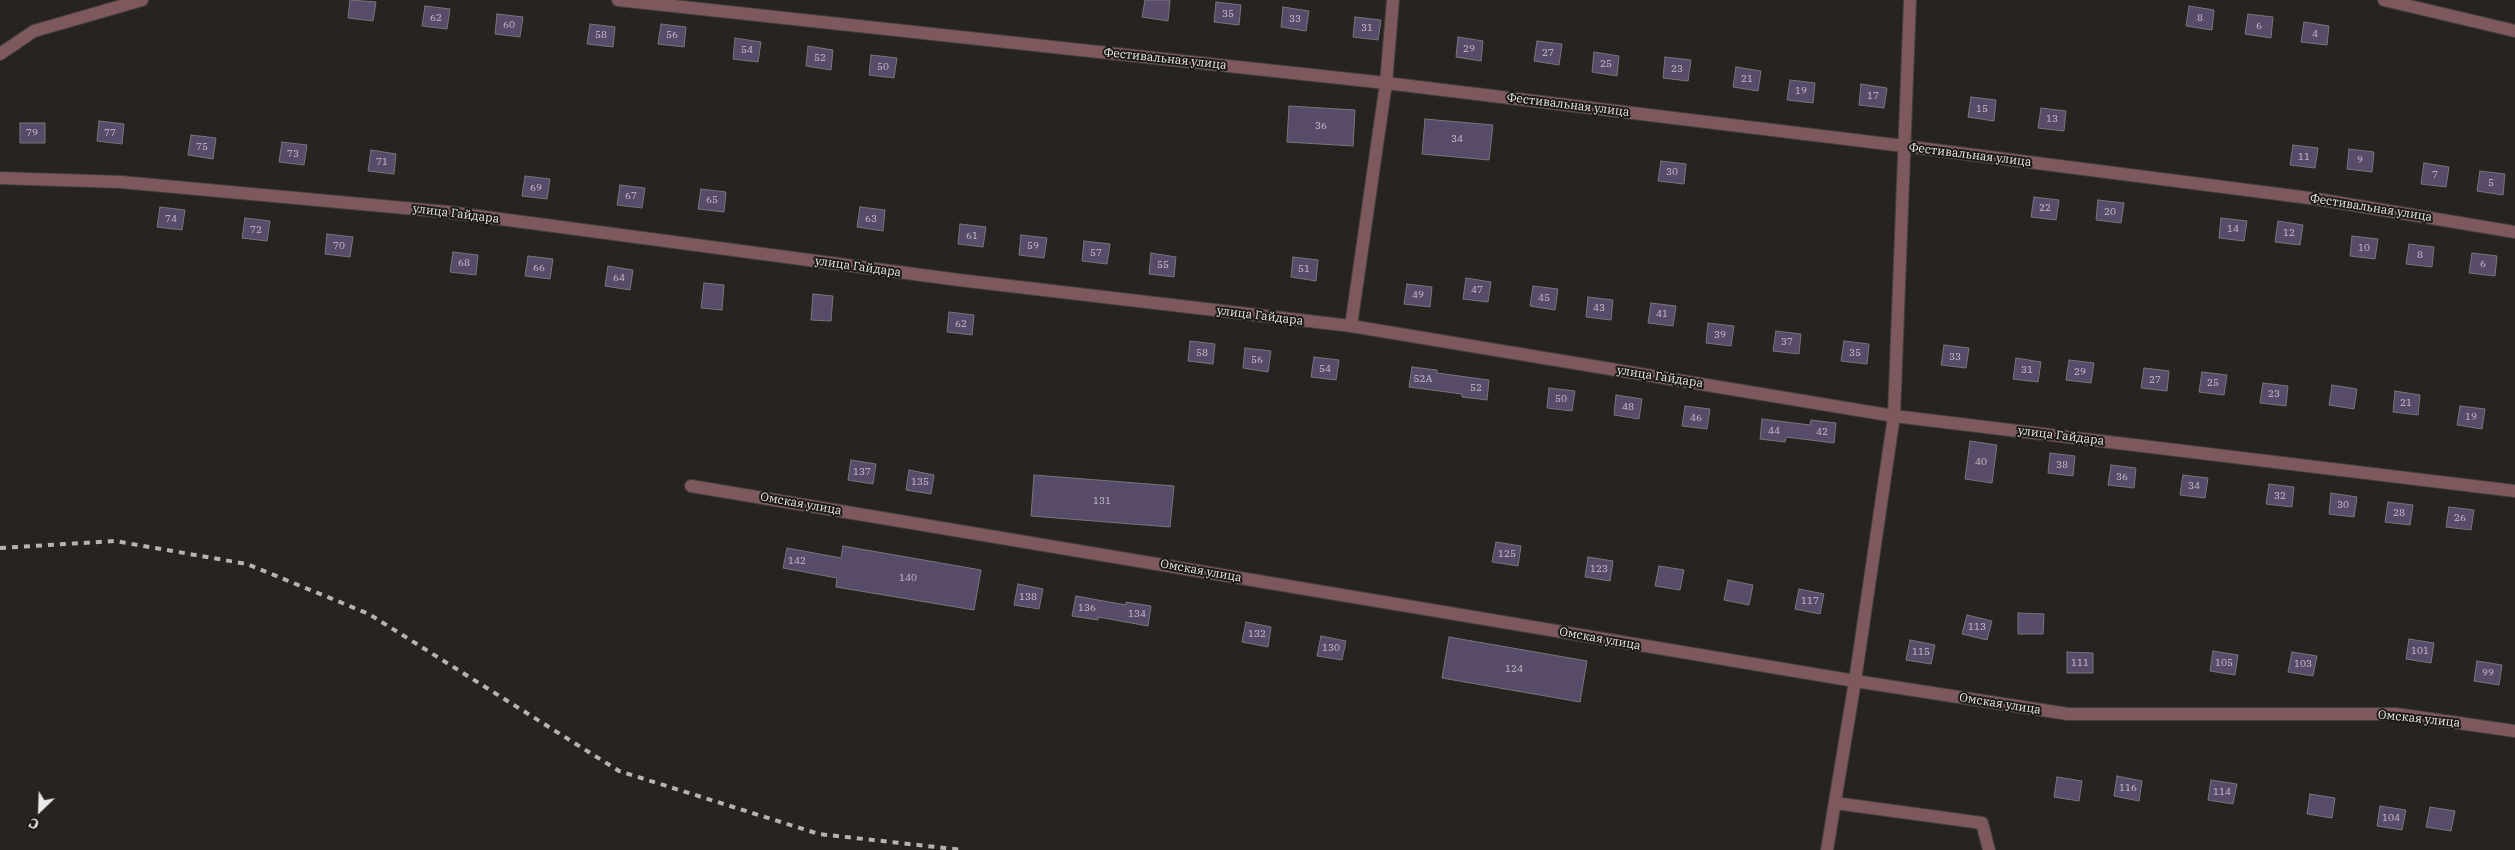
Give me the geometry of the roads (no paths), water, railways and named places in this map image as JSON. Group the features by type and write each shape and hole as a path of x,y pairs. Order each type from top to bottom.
{"street":[{"path":"0,54 34,31 142,0"},
{"name":"Фестивальная улица","path":"618,0 1386,83 1904,146 2317,199 2515,232"},
{"path":"1351,326 1386,83 1393,0"},
{"path":"1827,850 1855,682 1894,416 1910,0"},
{"path":"2384,0 2515,31"},
{"name":"улица Гайдара","path":"0,178 122,182 448,212 959,280 1351,326 1894,416 2515,491"},
{"name":"Омская улица","path":"691,486 1855,682 2068,714 2396,714 2515,731"},
{"path":"1835,803 1982,823 1989,850"}],"railway":[{"path":"0,548 115,541 247,564 369,614 619,771 819,834 963,850"}]}
